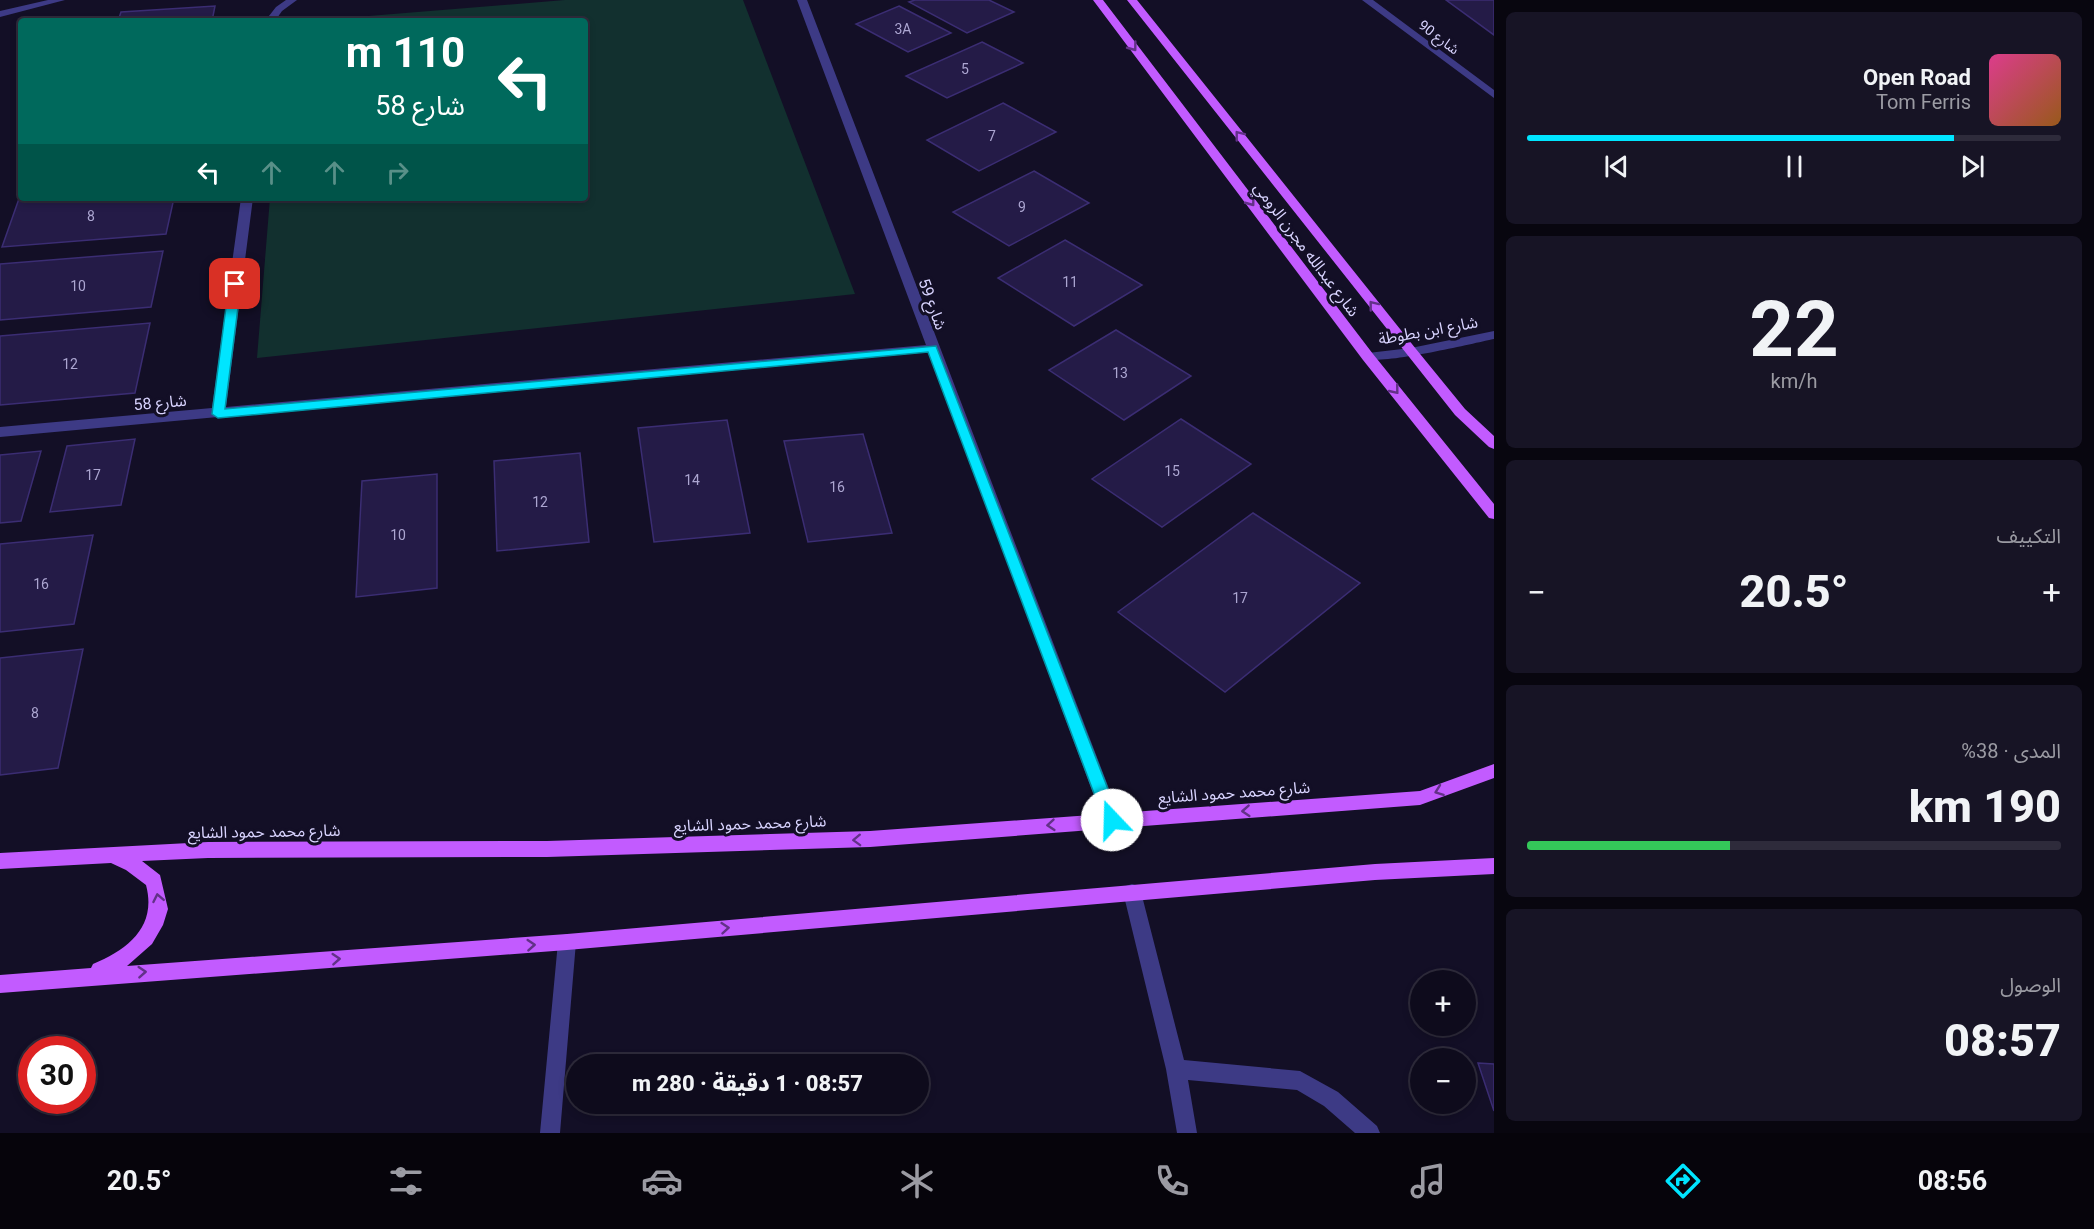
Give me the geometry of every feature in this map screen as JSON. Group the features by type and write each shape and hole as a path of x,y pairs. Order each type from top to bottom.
{"main road":[{"name":"شارع عبدالله مجرن الرومي","path":"1098,0 1368,357 1494,514"},
{"name":"شارع عبدالله مجرن الرومي","path":"1132,0 1410,352 1460,412 1494,444"},
{"name":"شارع محمد حمود الشايع","path":"0,861 109,853 220,850 548,849 858,840 1420,798 1494,771"},
{"path":"80,977 117,965 145,939 160,909 154,881 132,864 109,853"},
{"path":"0,984 567,942 1375,872 1494,866"}],"street":[{"path":"0,24 2,14 10,0"},
{"path":"2,14 60,0"},
{"name":"شارع 59","path":"802,0 1112,820"},
{"name":"شارع 90","path":"1367,0 1494,95"},
{"path":"272,18 286,1"},
{"path":"218,414 247,201"},
{"name":"شارع ابن بطوطة","path":"1368,357 1410,352 1494,335"},
{"name":"شارع 58","path":"0,432 932,348"},
{"path":"1131,892 1176,1068 1187,1133"},
{"path":"550,1133 567,942"},
{"path":"1176,1068 1300,1081 1331,1099 1370,1133"}],"green space":[{"path":"565,0 743,0 855,294 257,358 270,201 588,201 588,18 344,18"}],"building":[{"path":"915,0 989,0 1014,12 967,33 909,2"},
{"path":"1446,0 1494,0 1494,35"},
{"path":"215,6 213,18 119,18 121,12"},
{"path":"899,6 951,33 908,52 856,24"},
{"path":"982,42 1023,63 947,98 906,76"},
{"path":"1003,103 1056,132 979,171 927,140"},
{"path":"1034,171 1089,203 1009,246 953,212"},
{"path":"18,201 173,201 166,234 2,247"},
{"path":"1065,240 1142,285 1074,326 998,278"},
{"path":"163,251 151,307 0,320 0,264"},
{"path":"150,323 135,393 0,405 0,336"},
{"path":"1116,330 1191,376 1124,420 1049,370"},
{"path":"1181,419 1251,464 1162,527 1092,479"},
{"path":"727,420 750,533 654,542 638,428"},
{"path":"863,434 892,533 808,542 784,441"},
{"path":"135,439 121,505 50,512 67,446"},
{"path":"41,451 21,521 0,523 0,455"},
{"path":"580,453 589,542 497,551 494,461"},
{"path":"437,474 437,588 356,597 362,481"},
{"path":"1253,513 1360,583 1225,692 1118,612"},
{"path":"93,535 74,624 0,632 0,544"},
{"path":"83,649 58,768 0,775 0,658"},
{"path":"1478,1063 1494,1064 1494,1111"}],"route":[{"path":"235,284 218,414 932,348 1112,820"}]}
